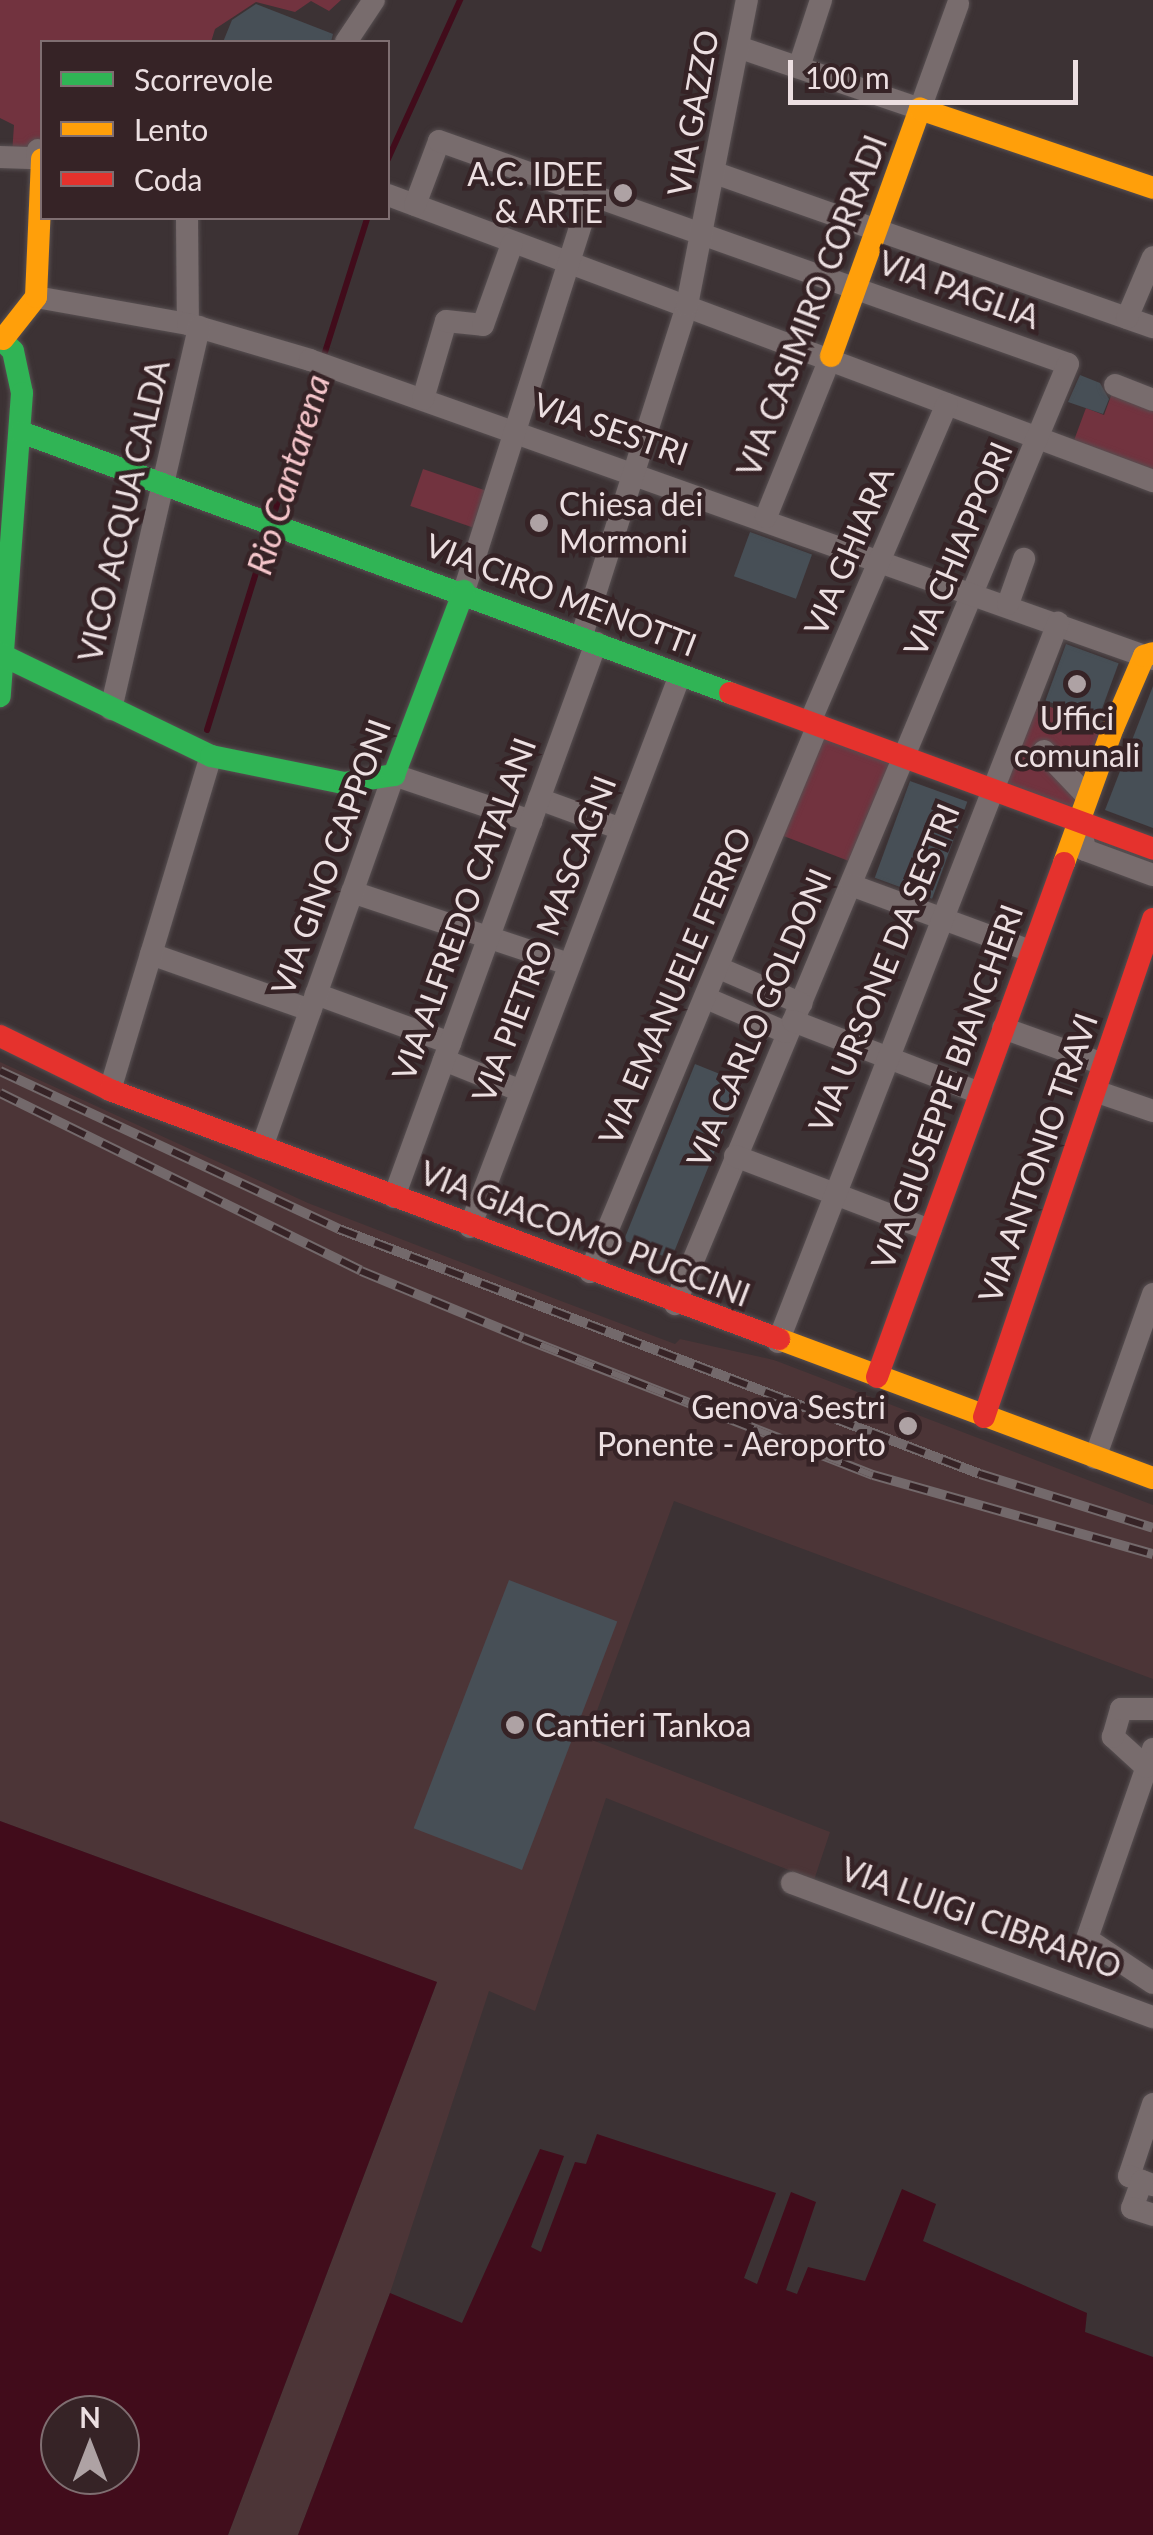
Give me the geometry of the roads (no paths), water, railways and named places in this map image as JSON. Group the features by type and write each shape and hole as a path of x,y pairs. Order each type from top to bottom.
{"street":[{"path":"347,40 374,0"},
{"name":"VIA GAZZO","path":"636,472 686,305 718,174 747,0"},
{"path":"799,67 821,0"},
{"name":"VIA CASIMIRO CORRADI","path":"766,518 831,356 958,4"},
{"path":"738,47 1153,188"},
{"name":"VIA PAGLIA","path":"415,205 439,141 1068,364"},
{"path":"0,157 39,156 36,298 9,349 10,428 0,696"},
{"path":"718,174 1153,327"},
{"path":"464,591 572,268 591,193"},
{"path":"390,195 572,268 831,356 1153,482"},
{"name":"VICO ACQUA CALDA","path":"111,709 193,326 188,220"},
{"path":"423,398 446,321 483,325 512,244"},
{"path":"1126,318 1153,257"},
{"name":"VIA SESTRI","path":"36,298 193,326 319,363 882,558 1150,656"},
{"name":"VIA CHIAPPORI","path":"902,757 978,593 1068,364"},
{"path":"1115,385 1153,400"},
{"name":"VIA GHIARA","path":"814,724 947,404"},
{"name":"VIA CIRO MENOTTI","path":"10,428 255,514 680,676 1153,849"},
{"name":"VIA ALFREDO CATALANI","path":"394,1197 535,810 589,641 636,472"},
{"path":"1008,604 1024,560"},
{"name":"VIA GINO CAPPONI","path":"262,1147 464,591"},
{"name":"VIA URSONE DA SESTRI","path":"778,1342 830,1192 995,790 1058,623"},
{"path":"2,655 211,756 344,783 394,775 621,828"},
{"name":"VIA GIUSEPPE BIANCHERI","path":"877,1377 1087,796 1150,656"},
{"name":"VIA PIETRO MASCAGNI","path":"470,1227 680,676"},
{"name":"VIA EMANUELE FERRO","path":"590,1272 719,968 814,724"},
{"path":"1044,751 1087,796"},
{"path":"110,1090 211,756"},
{"name":"VIA CARLO GOLDONI","path":"675,1304 902,757"},
{"path":"1078,820 1085,850 1153,875"},
{"path":"850,886 1030,952"},
{"path":"352,892 570,964"},
{"name":"VIA ANTONIO TRAVI","path":"984,1417 1153,920"},
{"path":"151,954 313,1002 447,1052 521,1091"},
{"path":"719,968 794,1019"},
{"path":"706,998 794,1019 980,1093"},
{"path":"1003,1028 1103,1064"},
{"name":"VIA GIACOMO PUCCINI","path":"0,1036 110,1090 675,1304 1153,1478"},
{"path":"1094,1091 1153,1111"},
{"path":"735,1156 930,1230"},
{"path":"1095,1458 1153,1294"},
{"name":"VIA LUIGI CIBRARIO","path":"1153,1709 1121,1710 1113,1736 1150,1758 1087,1938 1092,1949 1153,1983"},
{"name":"VIA LUIGI CIBRARIO","path":"792,1883 1151,2012"},
{"path":"1153,2104 1129,2176 1147,2183 1132,2208 1153,2216"}],"waterway":[{"name":"Rio Cantarena","path":"390,155 460,0"},
{"name":"Rio Cantarena","path":"273,517 366,220"},
{"name":"Rio Cantarena","path":"207,730 268,534"}],"railway":[{"path":"0,1071 339,1229 980,1474 1153,1528"},
{"path":"0,1093 361,1271 523,1338 873,1475 1153,1554"}],"place":[{"name":"A.C. IDEE & ARTE","path":"623,193"},
{"name":"Chiesa dei Mormoni","path":"539,523"},
{"name":"Uffici comunali","path":"1077,684"},
{"name":"Genova Sestri Ponente - Aeroporto","path":"908,1426"},
{"name":"Cantieri Tankoa","path":"515,1725"}]}
